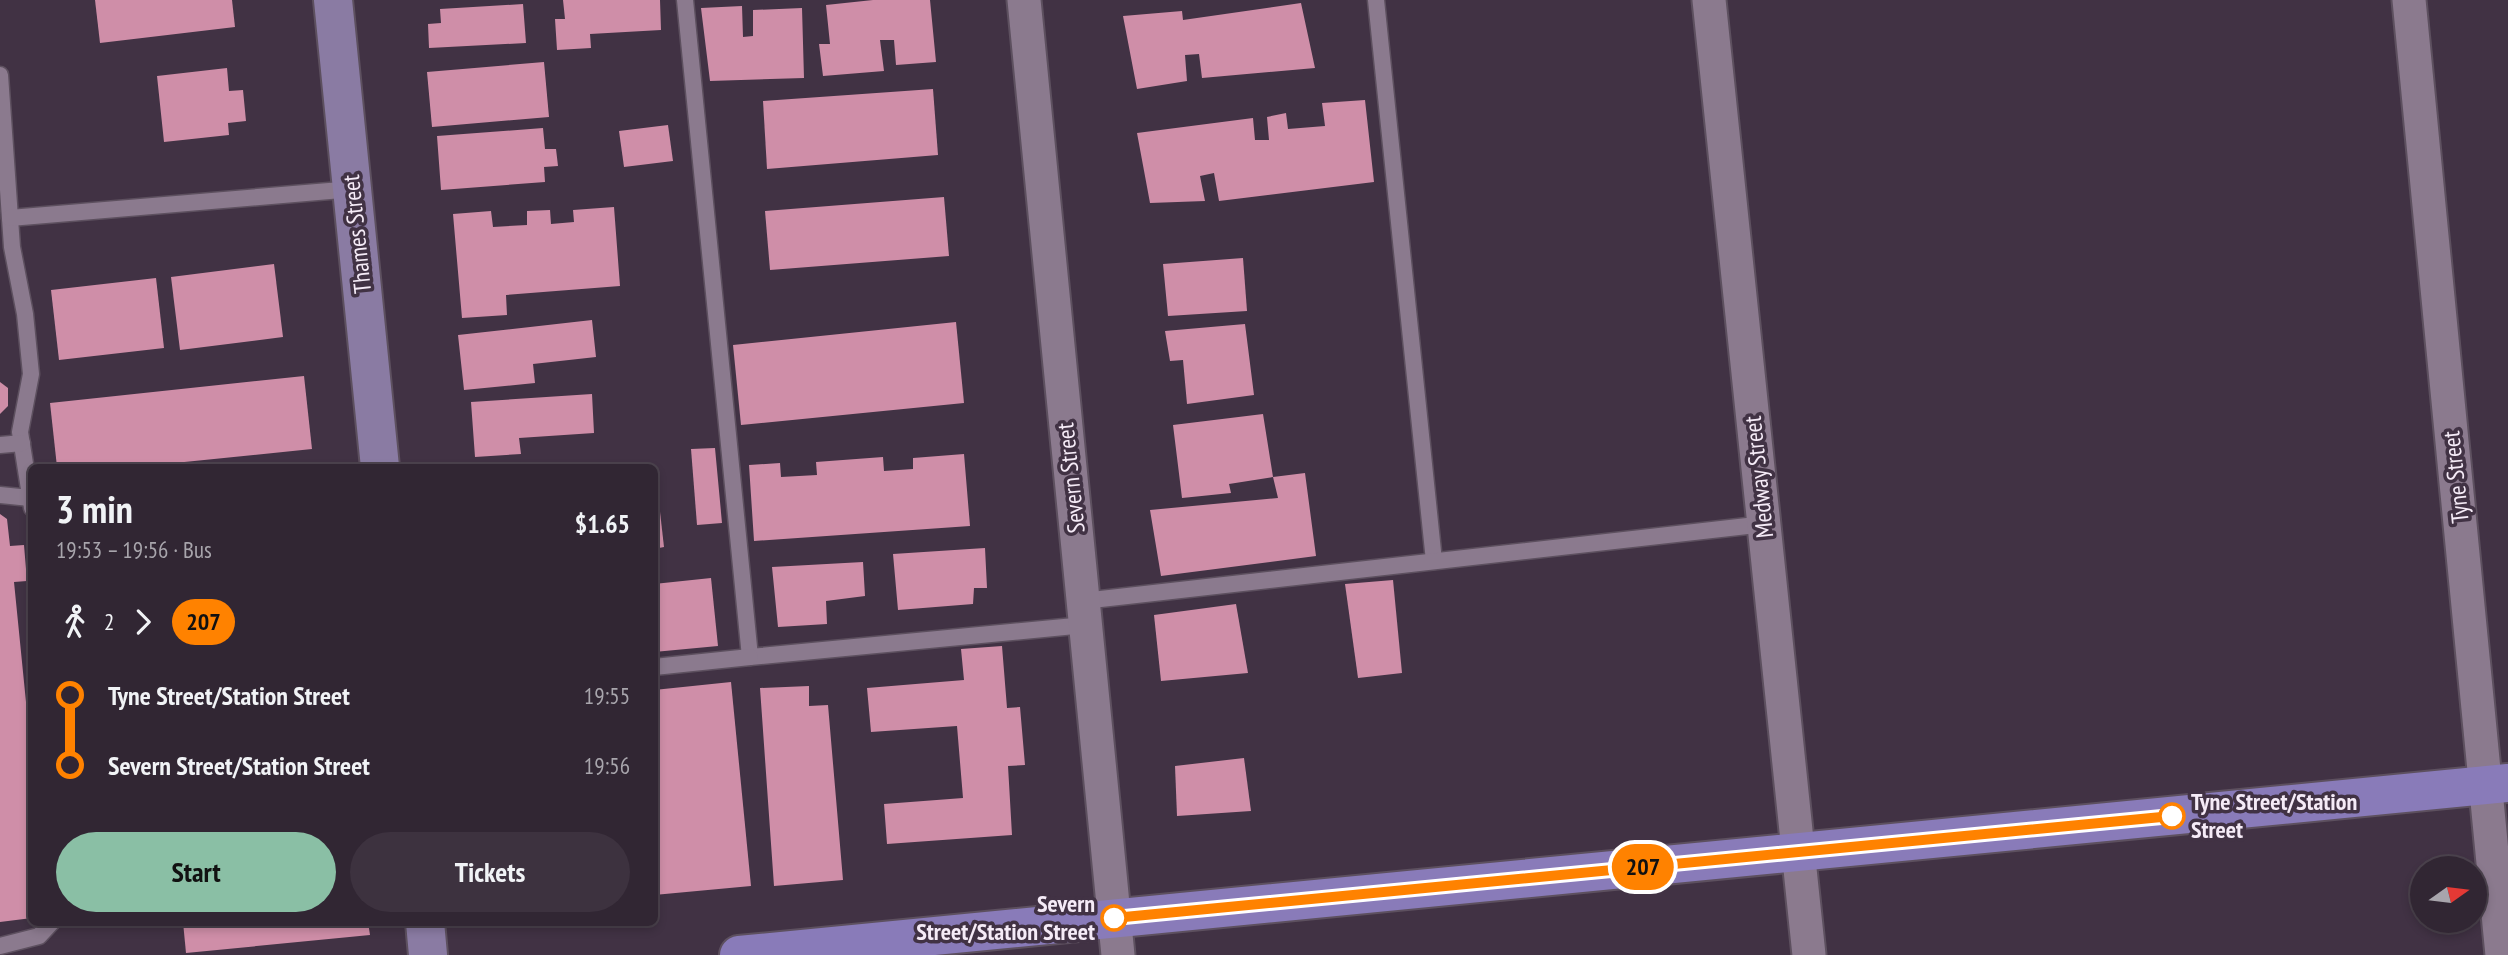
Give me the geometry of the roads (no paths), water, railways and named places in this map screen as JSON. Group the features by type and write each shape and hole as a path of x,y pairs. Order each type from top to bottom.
{"main road":[{"name":"Thames Street","path":"334,0 380,464"},
{"path":"739,955 2498,784"},
{"path":"425,926 428,955"}],"street":[{"name":"Severn Street","path":"1024,0 1118,955"},
{"name":"Medway Street","path":"1709,0 1809,955"},
{"name":"Tyne Street","path":"2409,0 2498,784 2502,955"}],"lane":[{"path":"685,0 750,657"},
{"path":"1376,0 1434,561"},
{"path":"0,75 10,218 31,374 20,432 28,483"},
{"path":"10,218 353,189"},
{"path":"0,446 22,443"},
{"path":"0,495 28,502"},
{"path":"658,667 1084,613 1434,561 1765,524"},
{"path":"0,946 39,936 48,926"}],"place":[{"name":"Tyne Street/Station Street","path":"2172,816"},
{"name":"Severn Street/Station Street","path":"1114,918"}]}
